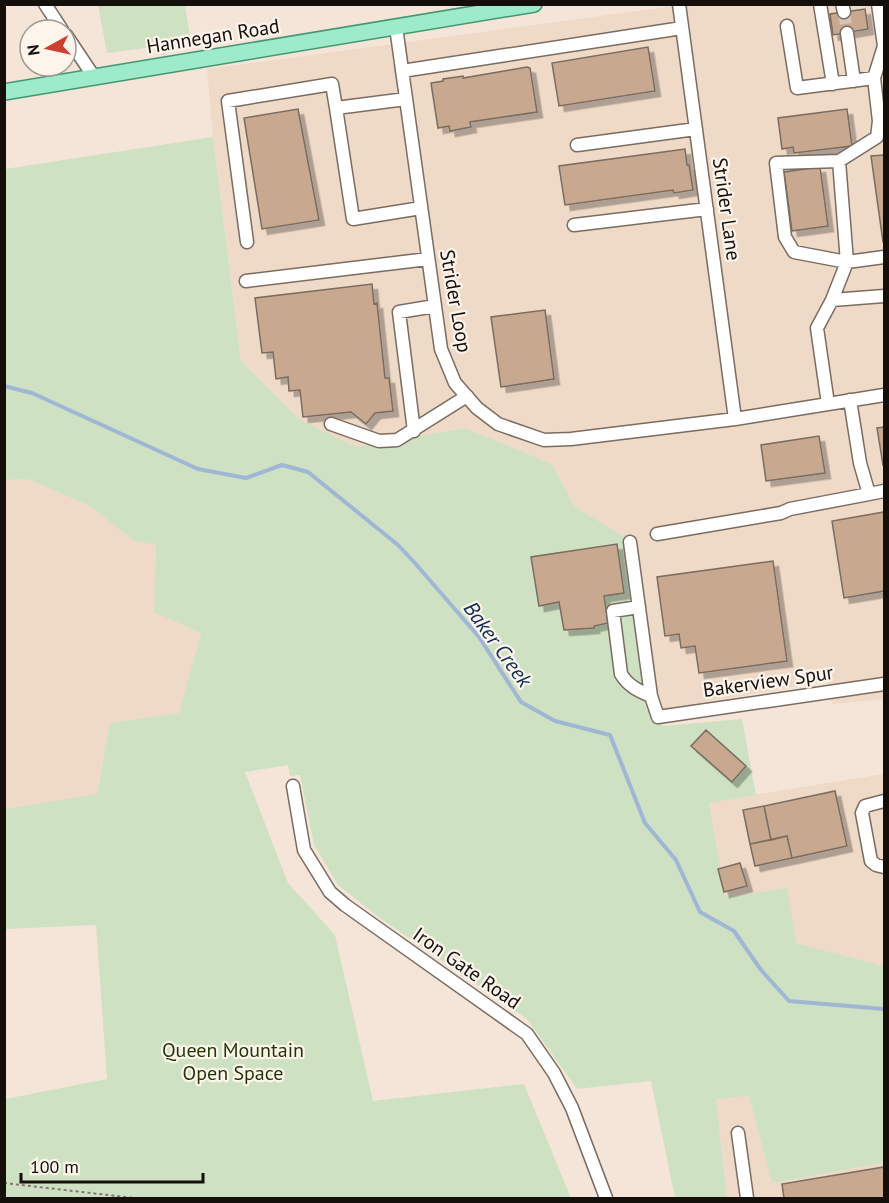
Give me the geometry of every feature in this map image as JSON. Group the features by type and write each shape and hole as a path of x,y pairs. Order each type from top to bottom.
{"main road":[{"name":"Hannegan Road","path":"4,92 534,4"}],"street":[{"path":"45,4 54,18"},
{"name":"Strider Lane","path":"679,4 735,419"},
{"path":"820,4 833,84"},
{"path":"879,4 884,52 874,78 882,120 877,137 839,161 776,162 785,237 794,252 847,262 885,257"},
{"path":"787,26 797,88 874,78"},
{"name":"Strider Loop","path":"396,27 441,349 455,383 477,408 498,424 544,440 571,439 735,419 885,395"},
{"path":"402,71 682,28"},
{"path":"847,33 854,81"},
{"path":"78,53 94,77"},
{"path":"247,242 228,101 332,84 353,219 421,208"},
{"path":"336,108 406,99"},
{"path":"577,145 696,129"},
{"path":"828,404 817,328 832,300 847,262 839,161"},
{"path":"574,225 707,209"},
{"path":"246,281 428,259"},
{"path":"832,300 885,296"},
{"path":"414,431 399,312 435,306"},
{"path":"332,424 380,441 397,440 467,396"},
{"path":"850,400 860,463 869,494"},
{"path":"657,534 781,513 790,509 885,491"},
{"path":"630,542 639,607 651,696 636,690 624,680 621,674 613,610 639,607"},
{"name":"Bakerview Spur","path":"651,696 658,717 885,684"},
{"name":"Iron Gate Road","path":"293,786 304,850 330,892 527,1034 554,1074 572,1108 606,1198"},
{"path":"885,801 865,806 862,813 871,861 885,867"},
{"path":"738,1133 747,1198"}],"path":[{"path":"4,1183 134,1198"}],"shaded area":[{"path":"682,5 884,5 884,699 832,704 828,681 660,710 626,538 574,506 552,464 465,428 356,447 298,418 241,361 213,137 207,69"},
{"path":"27,479 88,505 134,541 156,545 155,612 201,633 179,713 110,723 97,794 5,809 5,480"},
{"path":"884,774 884,966 796,943 726,898 709,802"},
{"path":"749,1096 772,1183 884,1163 884,1198 727,1198 716,1099"}],"green space":[{"path":"98,5 185,5 191,42 107,53"},
{"name":"Queen Mountain Open Space","path":"213,137 241,361 298,418 356,447 465,428 552,464 574,506 626,538 663,726 742,719 756,795 709,803 726,897 787,888 796,943 884,966 884,1163 772,1183 749,1096 716,1099 727,1198 675,1198 651,1081 577,1089 527,1019 377,916 338,885 314,845 300,775 290,776 288,765 245,772 288,883 335,935 373,1101 524,1084 571,1198 5,1198 5,1099 107,1079 96,925 5,929 5,809 97,794 110,723 179,713 201,633 154,612 156,545 134,541 88,505 27,479 5,480 5,169"}],"building":[{"path":"865,9 868,29 833,35 830,14"},
{"path":"648,47 655,91 559,106 552,63"},
{"path":"530,68 537,112 470,122 471,127 450,131 449,126 438,128 431,83 443,81 443,79 463,76 463,78"},
{"path":"298,109 319,220 262,229 244,118"},
{"path":"847,109 852,146 794,153 793,147 782,149 778,118"},
{"path":"685,149 693,190 674,193 673,190 565,205 559,166"},
{"path":"884,155 884,242 883,242 871,156"},
{"path":"820,167 828,226 792,231 784,172"},
{"path":"372,284 374,304 377,303 385,378 389,378 393,411 375,413 366,424 351,412 303,417 300,390 289,391 288,377 276,379 273,352 262,353 255,298"},
{"path":"545,310 554,379 501,387 491,317"},
{"path":"884,427 884,464 883,465 877,428"},
{"path":"819,436 825,473 766,481 761,445"},
{"path":"884,512 884,591 844,598 832,521"},
{"path":"617,544 624,593 604,596 608,623 594,626 594,628 564,630 559,602 539,606 531,557"},
{"path":"773,561 787,661 699,673 695,646 681,648 679,634 665,636 657,577"},
{"path":"706,730 746,766 732,782 691,746"},
{"path":"835,791 847,846 792,858 787,836 771,840 764,806"},
{"path":"764,806 771,840 750,844 743,810"},
{"path":"787,836 792,858 755,866 750,844"},
{"path":"740,863 747,886 724,892 718,869"},
{"path":"884,1167 884,1198 784,1198 782,1184"}],"waterway":[{"name":"Baker Creek","path":"4,386 32,393 198,469 246,478 282,465 308,472 398,545 414,562 479,637 521,702 555,721 610,735 645,823 676,860 700,912 734,931 761,970 789,1001 884,1009"}],"tunnel":[{"path":"844,12 847,33"}]}
